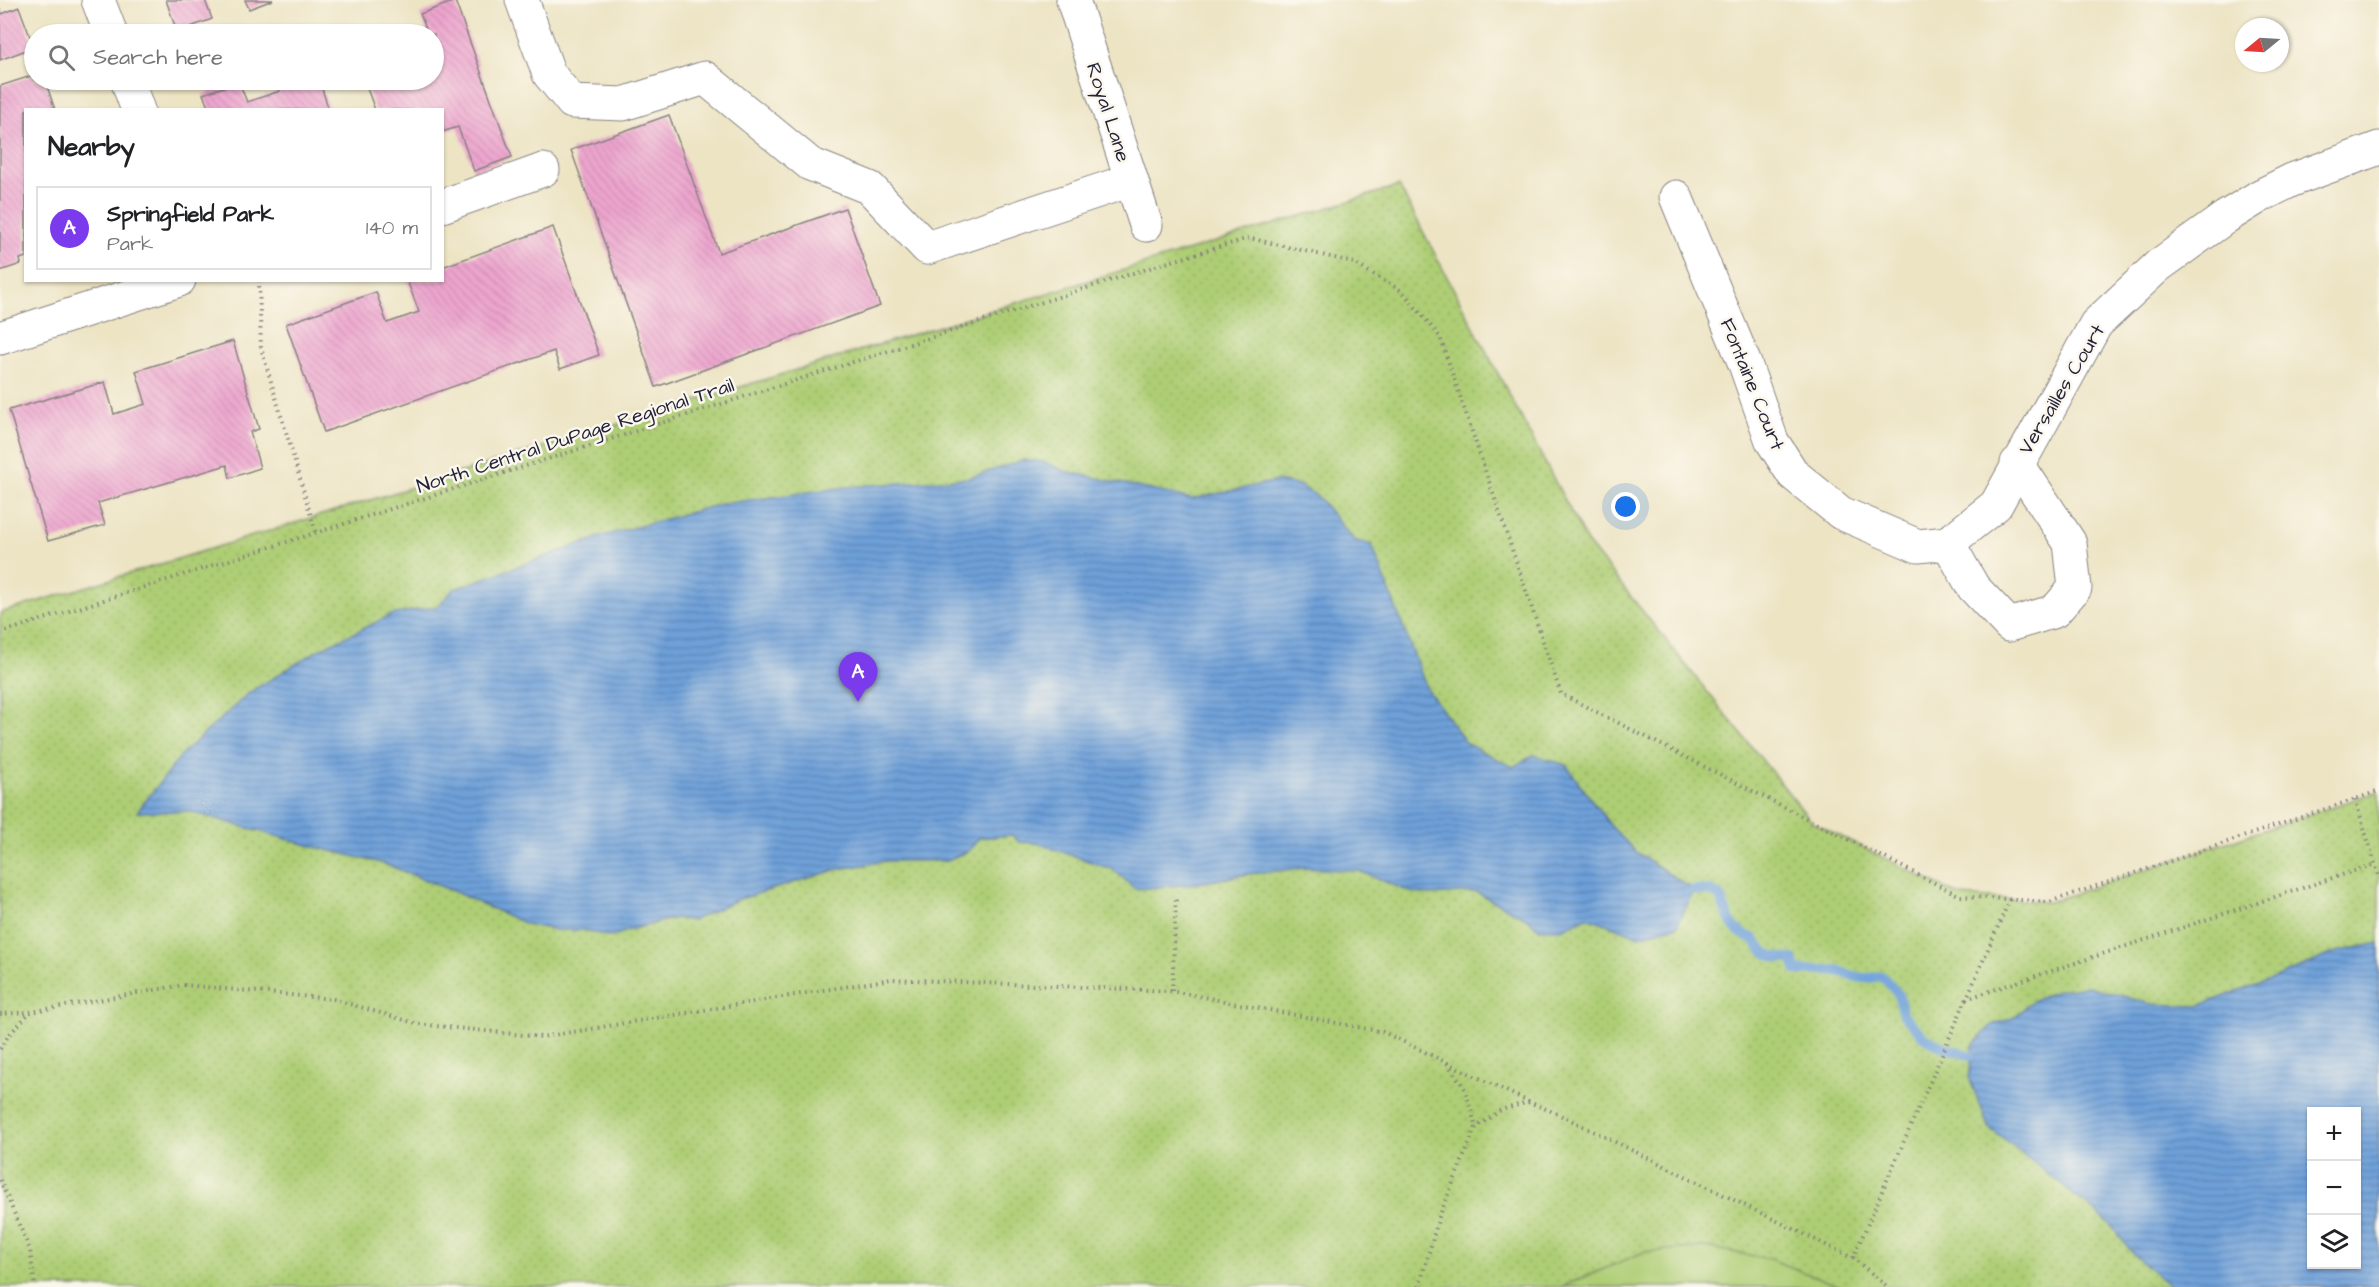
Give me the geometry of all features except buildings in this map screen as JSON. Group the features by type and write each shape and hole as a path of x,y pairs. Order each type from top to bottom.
{"street":[{"path":"98,0 107,24"},
{"path":"522,0 549,74 572,102 622,104 705,78 810,164 870,188 927,248 1131,180"},
{"name":"Royal Lane","path":"1073,0 1146,225"},
{"path":"131,90 137,108"},
{"name":"Versailles Court","path":"1948,543 1996,504 2096,324 2158,266 2260,195 2292,180 2379,148"},
{"path":"444,205 543,170"},
{"name":"Fontaine Court","path":"1676,197 1745,364 1772,441 1793,474 1841,513 1918,546 1948,543"},
{"path":"0,338 173,282"},
{"path":"1948,543 1973,587 2009,625 2055,611 2075,588 2070,543 2017,463"}],"path":[{"name":"North Central DuPage Regional Trail","path":"0,633 1249,238 1353,262 1402,291 1440,337 1561,694 1960,896 2049,902 2379,791"},
{"path":"259,282 261,348 316,533"},
{"path":"2355,799 2379,876"},
{"path":"1966,999 2375,864"},
{"path":"1172,991 1176,898"},
{"path":"1853,1258 2010,900"},
{"path":"0,1014 31,1012 183,985 333,999 418,1024 542,1037 891,980 1172,991 1383,1032 1558,1114 1853,1258 1888,1287"},
{"path":"0,1049 8,1036 31,1012"},
{"path":"1447,1063 1465,1089 1476,1127"},
{"path":"1419,1287 1439,1217 1476,1127 1501,1110 1529,1102"},
{"path":"0,1180 30,1251 35,1287"}],"green space":[{"path":"1399,186 1587,542 1812,822 1960,896 2049,902 2379,791 2379,1287 0,1287 0,613"},
{"path":"1705,1247 1770,1259 1842,1287 1561,1287 1644,1252"}],"water":[{"path":"1024,460 1044,462 1065,471 1192,499 1277,481 1301,486 1318,497 1354,540 1372,545 1427,689 1467,744 1513,767 1534,755 1566,765 1610,825 1636,852 1694,890 1677,926 1639,936 1587,917 1561,929 1540,929 1526,918 1476,892 1430,895 1410,892 1359,871 1304,868 1248,874 1194,884 1135,889 1114,870 1037,843 1019,842 1012,835 979,838 969,851 945,861 886,861 835,870 734,901 692,921 675,918 611,937 584,930 555,930 526,924 385,864 311,846 188,811 137,812 183,753 250,692 320,649 391,615 438,606 454,589 603,536 721,504 845,487 968,478"},
{"path":"2379,943 2379,1287 2171,1287 2136,1257 2109,1223 1990,1129 1969,1078 1973,1045 1992,1025 2013,1018 2034,1000 2059,990 2088,986 2151,1004 2198,1006 2278,977 2336,952"}],"waterway":[{"path":"1694,890 1710,891 1719,895 1731,922 1739,932 1753,938 1769,954 1793,959 1796,970 1833,970 1864,978 1882,976 1899,995 1902,1013 1923,1036 1936,1044 1971,1056"}],"place":[{"name":"Springfield Park","path":"858,702"}]}
